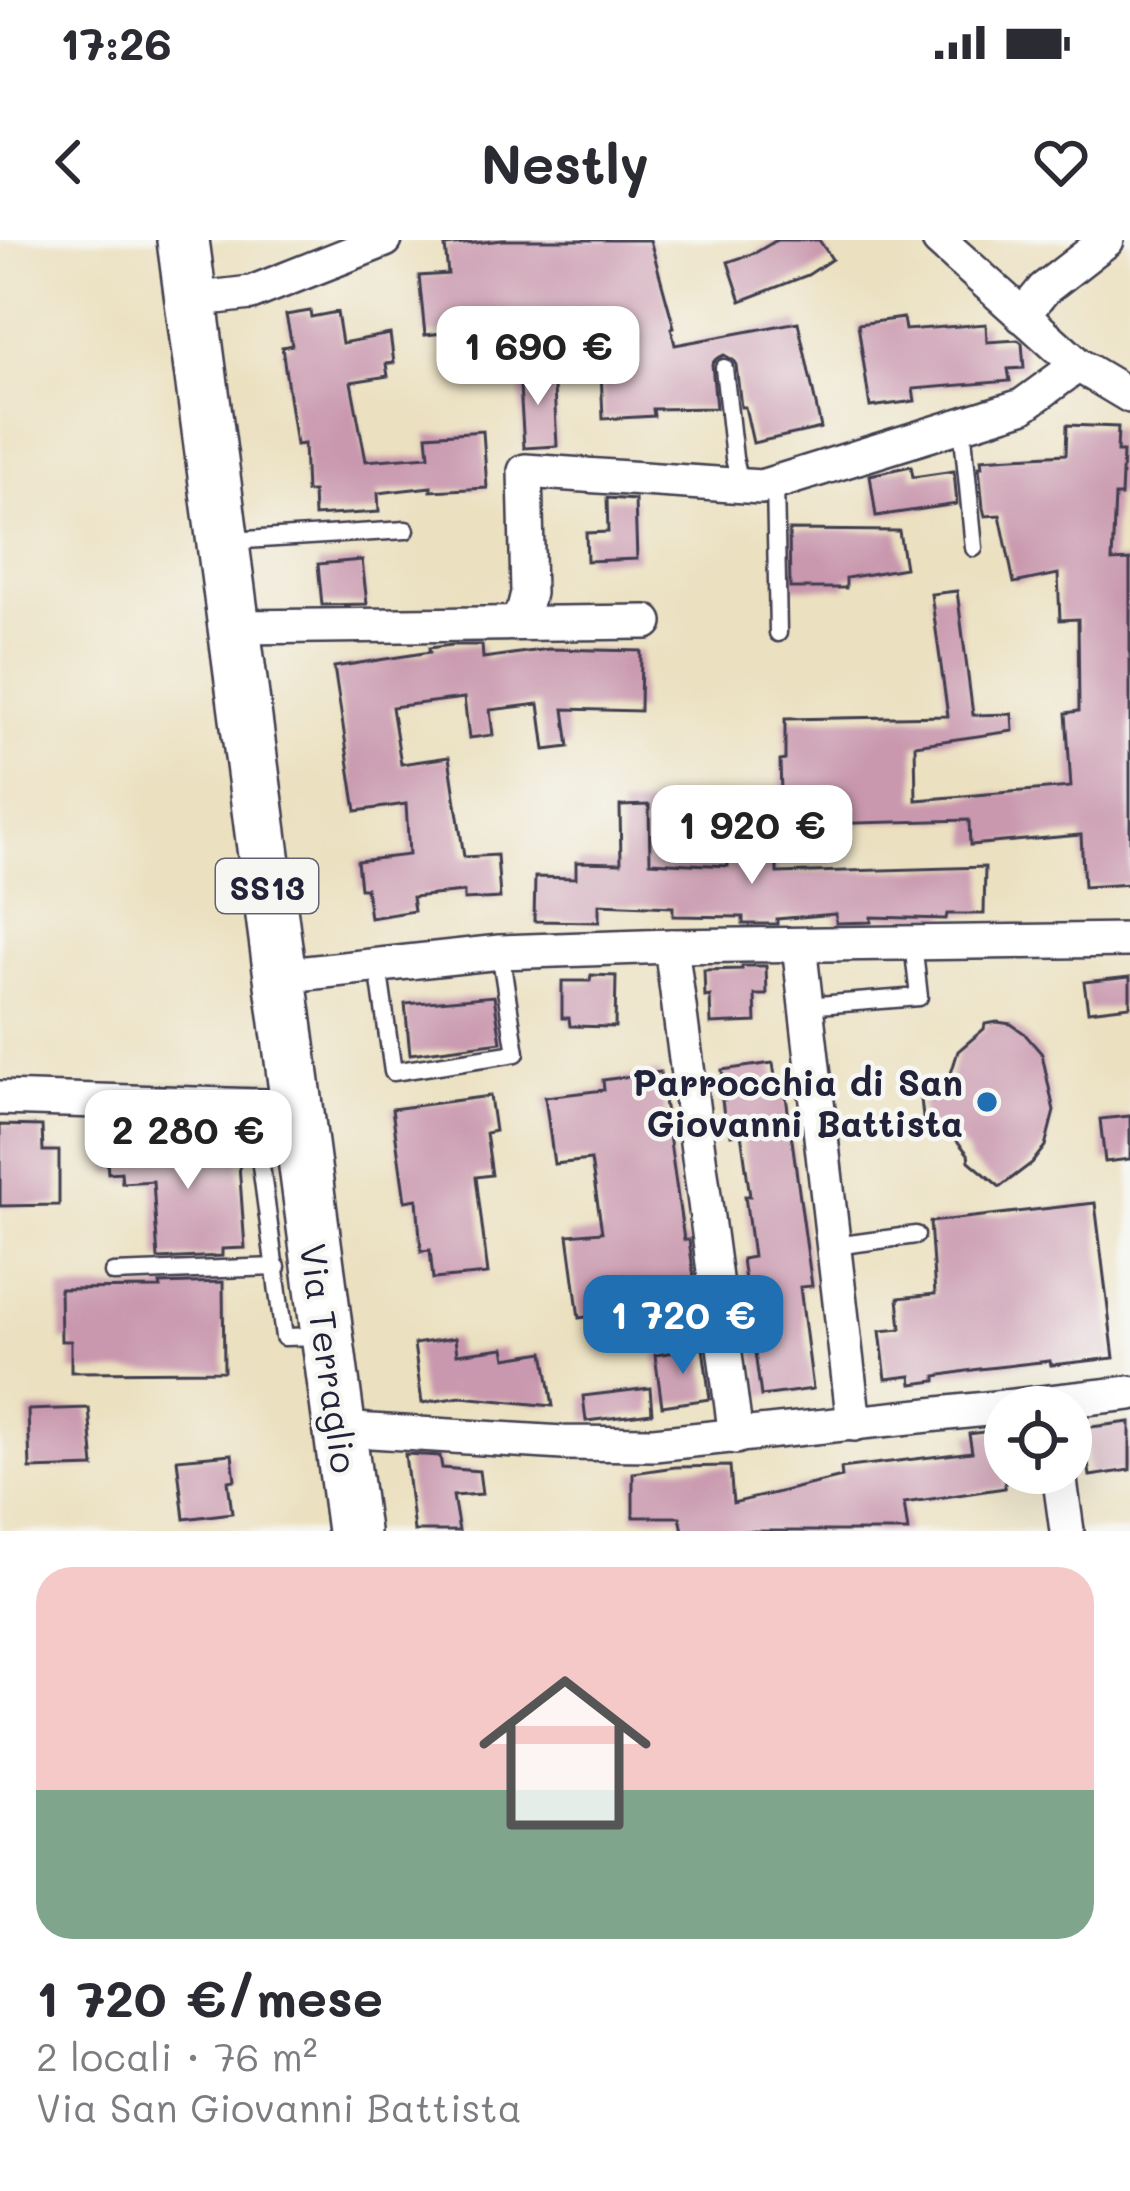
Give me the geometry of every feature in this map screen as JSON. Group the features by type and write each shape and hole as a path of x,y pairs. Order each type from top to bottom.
{"main road":[{"name":"Via Terraglio","path":"183,240 279,976 275,1107 327,1336 353,1531"}],"street":[{"path":"191,300 251,293 385,240"},
{"path":"939,240 1078,365 1130,396"},
{"path":"1022,316 1044,289 1107,240"},
{"path":"516,623 528,593 525,471 761,487 1022,406 1078,365"},
{"path":"234,627 646,622"},
{"path":"279,976 500,952 1130,940"},
{"path":"671,946 736,1437"},
{"path":"799,946 854,1424"},
{"path":"0,1098 275,1107"},
{"path":"1092,1399 1130,1393"},
{"path":"339,1429 654,1444 984,1409"},
{"path":"1062,1494 1066,1531"}],"lane":[{"path":"724,368 741,487"},
{"path":"962,424 974,548"},
{"path":"776,483 778,633"},
{"path":"223,542 406,530"},
{"path":"806,1006 920,997 913,944"},
{"path":"378,966 393,1072 516,1053 500,952"},
{"path":"275,1107 277,1267 284,1337 327,1336"},
{"path":"835,1246 916,1235"},
{"path":"113,1273 277,1267"},
{"path":"648,1328 721,1320"}],"building":[{"path":"503,240 650,240 675,345 798,322 821,428 753,443 745,407 741,407 736,365 724,355 712,364 716,408 653,409 654,416 603,419 599,322 580,323 578,315 509,331 497,327 425,335 419,276 448,274 445,246"},
{"path":"777,240 819,240 832,259 808,275 741,301 728,262"},
{"path":"310,311 311,317 337,312 342,343 390,334 394,363 386,364 388,376 351,382 366,461 429,456 427,435 483,431 487,488 378,493 379,512 314,516 313,492 306,492 304,444 296,445 282,347 292,345 286,315"},
{"path":"903,318 905,330 986,324 987,342 1022,343 1024,368 1008,369 1010,381 913,389 915,401 870,407 858,324"},
{"path":"553,368 557,446 524,448 519,370"},
{"path":"1067,425 1118,427 1117,452 1123,452 1112,561 1130,560 1130,884 1084,887 1081,835 970,845 969,820 782,825 780,761 785,760 785,719 948,716 931,594 957,591 973,715 1012,714 1013,731 915,745 916,800 1071,787 1066,713 1079,711 1078,619 1060,620 1058,574 1014,583 1000,515 985,516 979,467 981,459 1066,454"},
{"path":"911,466 913,477 954,471 957,504 876,516 870,475"},
{"path":"607,498 635,500 637,559 587,561 586,533 608,532"},
{"path":"789,530 899,531 905,568 846,578 846,588 790,588"},
{"path":"362,560 367,604 322,605 318,564"},
{"path":"452,645 482,645 483,658 549,649 641,651 640,711 564,709 569,747 545,750 539,704 490,710 493,735 469,738 464,698 392,707 401,764 449,757 464,857 497,855 500,898 464,900 464,892 412,897 414,911 370,918 357,861 409,855 406,804 356,811 334,667"},
{"path":"649,805 650,862 728,866 728,847 777,847 777,873 985,867 984,914 947,914 946,919 871,917 871,922 836,923 836,914 777,919 777,924 743,924 743,917 673,916 673,907 599,904 599,922 534,921 535,877 576,878 576,862 621,863 620,806"},
{"path":"766,966 767,995 755,995 756,1022 711,1024 704,970"},
{"path":"591,975 616,976 615,1027 570,1026 569,1018 562,1018 562,981 590,981"},
{"path":"1130,977 1130,1006 1088,1011 1084,982"},
{"path":"494,996 501,1042 410,1054 405,1004"},
{"name":"Parrocchia di San Giovanni Battista","path":"997,1022 1024,1033 1042,1054 1054,1111 1045,1146 1032,1163 1000,1187 969,1161 944,1125 924,1127 920,1089 947,1086 958,1051 985,1024"},
{"path":"773,1063 777,1090 785,1089 812,1286 800,1287 813,1389 761,1396 742,1259 753,1257 745,1196 750,1196 741,1133 731,1135 730,1123 725,1124 722,1070"},
{"path":"660,1072 696,1294 605,1308 606,1314 579,1318 568,1235 602,1232 591,1160 554,1164 545,1097 604,1090 603,1080"},
{"path":"490,1096 495,1131 486,1133 492,1175 476,1177 488,1274 433,1279 430,1250 421,1251 417,1199 405,1201 392,1109"},
{"path":"1130,1116 1130,1159 1105,1162 1100,1119"},
{"path":"0,1125 42,1126 43,1151 59,1151 59,1205 0,1206"},
{"path":"237,1136 245,1248 222,1249 222,1256 158,1259 153,1181 122,1183 121,1172 108,1173 106,1145"},
{"path":"1095,1203 1114,1358 979,1369 912,1384 911,1376 886,1379 880,1331 901,1329 898,1298 935,1294 930,1222"},
{"path":"223,1282 224,1371 71,1372 71,1341 61,1341 60,1289"},
{"path":"455,1338 457,1354 504,1348 506,1358 544,1352 553,1406 461,1397 422,1403 414,1344"},
{"path":"703,1348 710,1399 662,1406 655,1355"},
{"path":"650,1388 652,1413 586,1421 583,1396"},
{"path":"89,1408 94,1467 30,1469 28,1410"},
{"path":"1130,1422 1130,1470 1092,1476 1092,1427"},
{"path":"984,1432 984,1491 904,1503 908,1531 683,1531 680,1517 633,1517 633,1473 730,1466 733,1503 842,1477 841,1468 972,1452 969,1434"},
{"path":"232,1454 235,1480 228,1481 232,1513 184,1519 177,1459"},
{"path":"405,1454 440,1456 442,1468 479,1471 482,1494 453,1496 459,1531 414,1531"}],"place":[{"name":"Parrocchia di San Giovanni Battista","path":"987,1102"}]}
